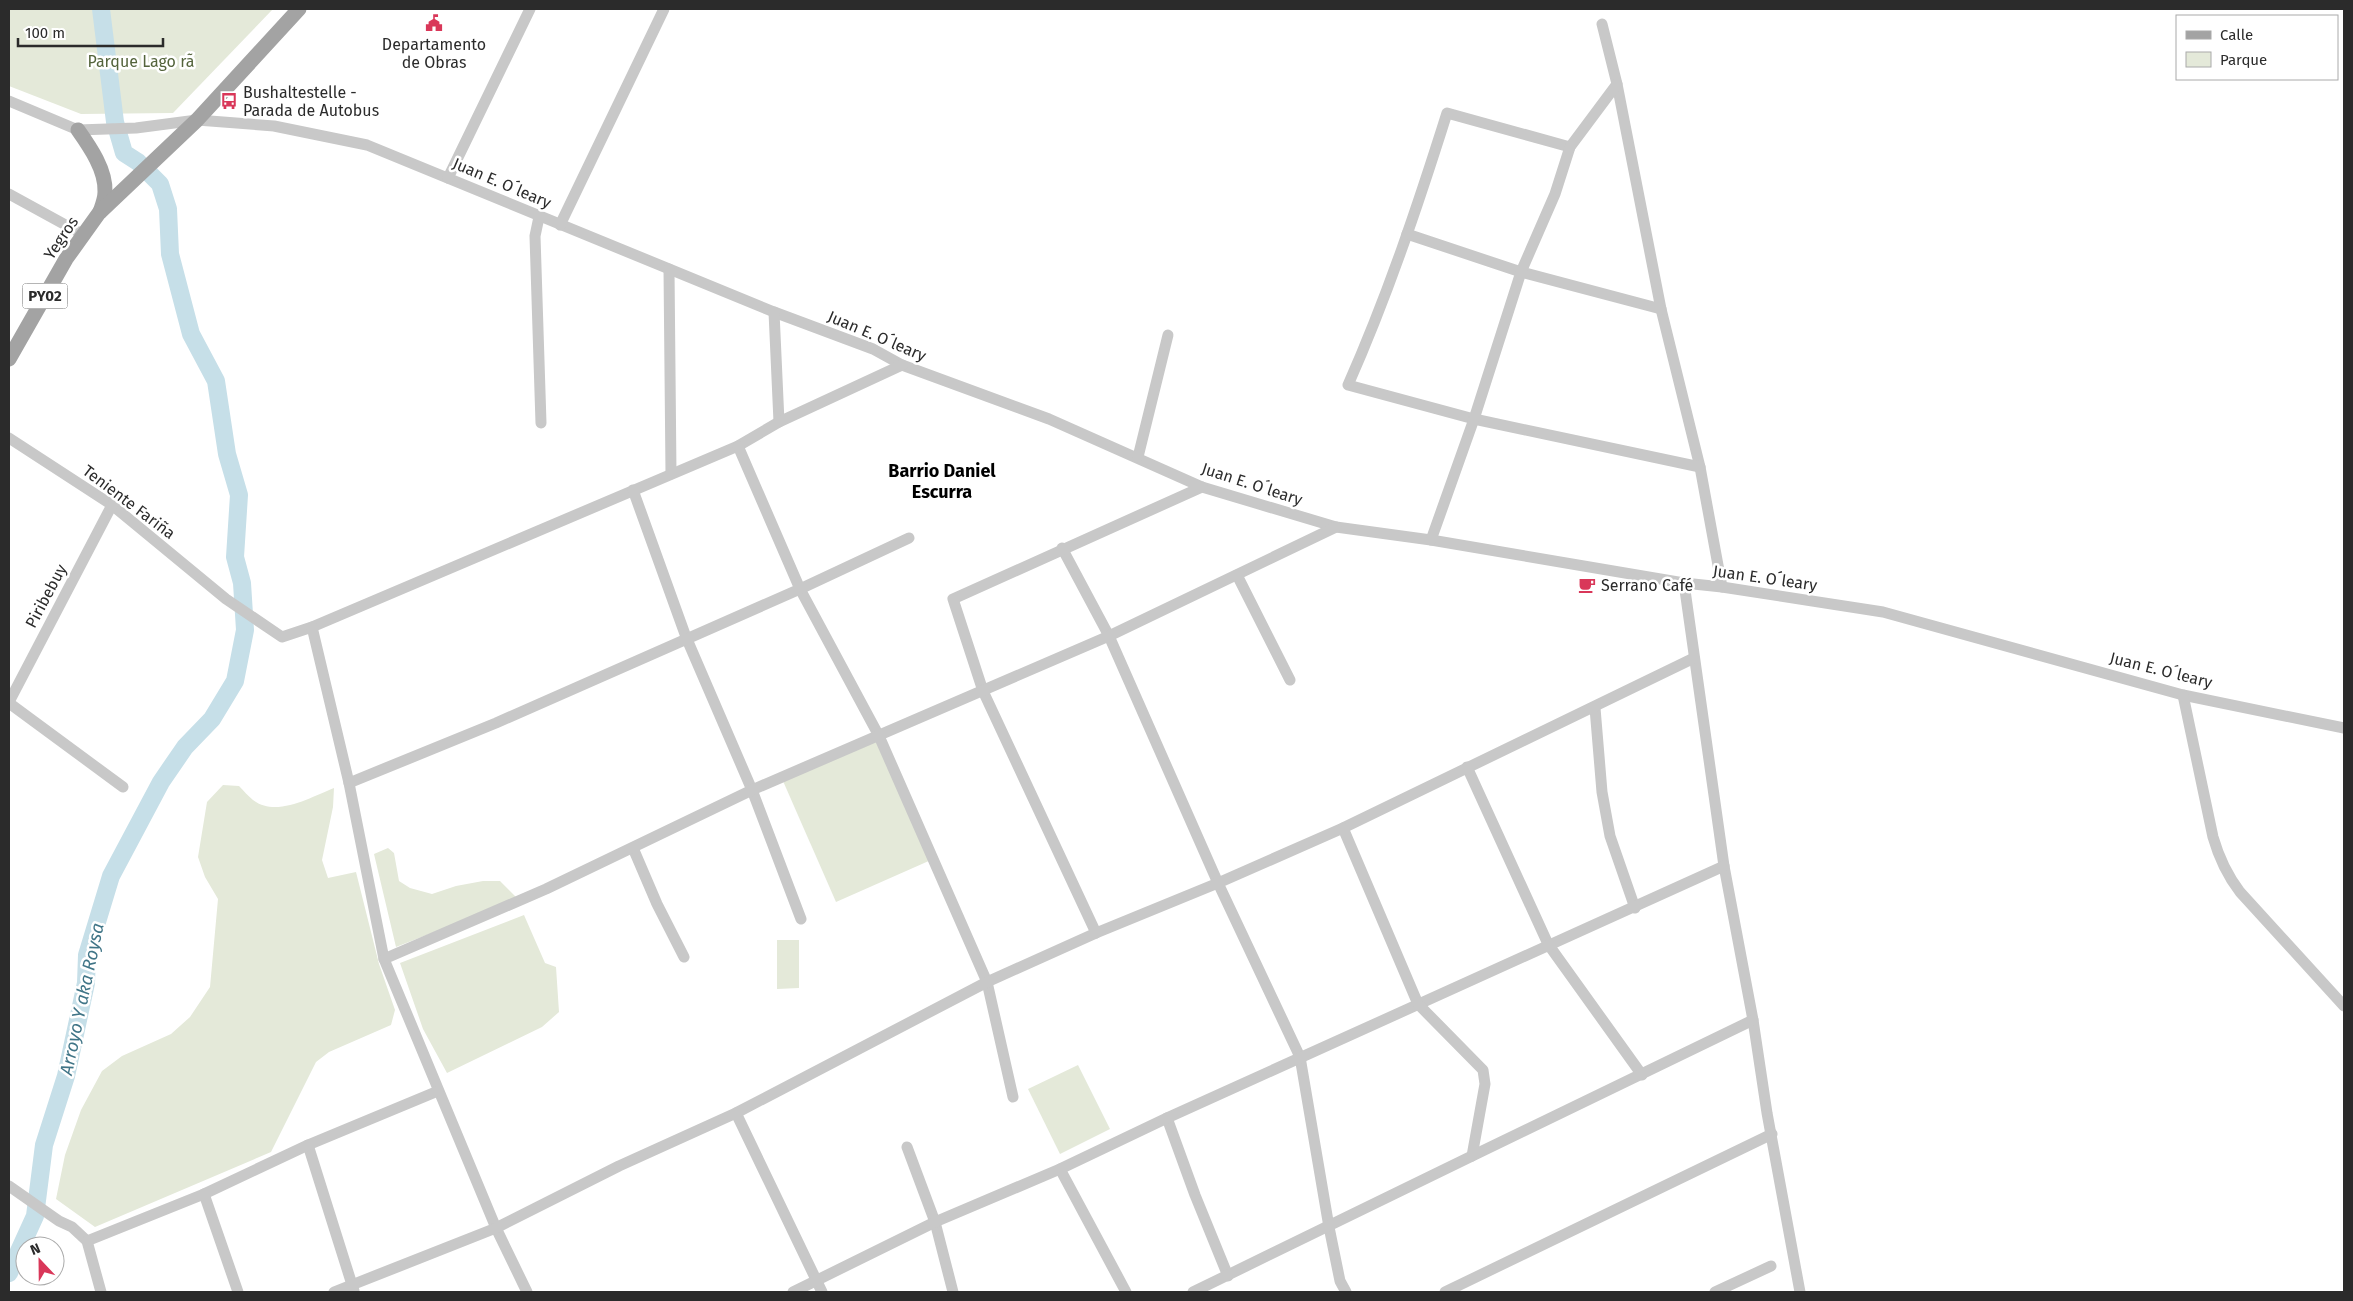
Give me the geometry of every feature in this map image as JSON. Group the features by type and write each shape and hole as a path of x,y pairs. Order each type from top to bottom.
{"main road":[{"name":"PY02","path":"197,120 299,9"},
{"name":"Yegros","path":"9,359 82,234 99,213 197,120"},
{"path":"78,130 94,153 105,184 106,194 99,213"}],"street":[{"path":"448,178 530,9"},
{"path":"560,224 664,9"},
{"path":"1602,24 1617,84 1661,309 1700,467 1722,587"},
{"path":"1431,540 1474,419 1521,272 1555,194 1570,147 1617,84"},
{"path":"9,101 78,130"},
{"path":"1570,147 1447,113 1407,234 1368,340 1348,385 1474,419 1700,467"},
{"name":"Juan E. O´leary","path":"78,130 136,128 197,120 274,126 321,134 367,145 774,312 873,349 902,365 1049,419 1202,487 1336,527 1431,540 1684,584 1722,587 1883,612 2183,695 2344,728"},
{"path":"9,194 82,234"},
{"path":"539,217 535,236 541,423"},
{"path":"1407,234 1521,272 1661,309"},
{"path":"669,269 671,474"},
{"path":"774,312 779,422"},
{"path":"1138,458 1168,335"},
{"name":"Teniente Fariña","path":"9,438 112,505 226,599 263,626 282,637 312,627 738,446 779,422 902,365"},
{"path":"738,446 800,589 879,736 988,982 1013,1097"},
{"path":"1096,933 984,690 953,599 1062,548 1202,487"},
{"path":"633,490 686,638 752,790 801,919"},
{"name":"Piribebuy","path":"9,702 112,505"},
{"path":"384,959 546,889 752,790 1109,636 1336,527"},
{"path":"349,783 496,724 800,589 909,538"},
{"path":"1062,548 1109,636 1218,883 1300,1057 1329,1227 1340,1281 1346,1292"},
{"path":"1237,575 1290,680"},
{"path":"1684,584 1724,866 1753,1020 1800,1292"},
{"path":"312,627 349,783 384,959 496,1228 527,1292"},
{"path":"334,1292 353,1289 496,1228 619,1166 736,1113 988,982 1096,933 1218,883 1343,828 1467,767 1595,708 1694,658"},
{"path":"2183,695 2213,837 2219,859 2228,877 2344,1006"},
{"path":"9,702 123,787"},
{"path":"1595,708 1602,792 1610,836 1635,908"},
{"path":"1467,767 1548,944 1642,1075"},
{"path":"1343,828 1418,1004 1482,1070 1485,1084 1472,1156"},
{"path":"633,848 657,904 684,958"},
{"path":"793,1292 935,1222 1060,1169 1300,1057 1548,944 1635,908 1724,866"},
{"path":"1193,1292 1753,1020"},
{"path":"87,1241 204,1194 308,1145 438,1090"},
{"path":"736,1113 822,1292"},
{"path":"1167,1118 1195,1196 1228,1276"},
{"path":"1446,1292 1772,1134"},
{"path":"308,1145 353,1289"},
{"path":"907,1148 935,1222 953,1292"},
{"path":"1060,1169 1126,1292"},
{"path":"9,1186 59,1221 72,1227 87,1241 101,1292"},
{"path":"204,1194 238,1292"},
{"path":"1715,1292 1771,1266"}],"green space":[{"name":"Parque Lago rã","path":"9,9 273,9 173,113 81,114 9,86"},
{"path":"877,740 931,860 836,902 783,781"},
{"path":"223,785 239,786 253,800 262,805 272,807 294,804 334,788 333,807 322,860 328,878 356,872 379,964 395,1010 391,1025 329,1052 316,1062 271,1152 95,1227 56,1199 65,1155 81,1110 102,1071 122,1056 171,1034 190,1017 210,987 218,899 205,877 198,857 207,802"},
{"path":"388,848 394,853 399,881 410,888 432,894 456,886 483,881 500,881 518,899 396,947 374,854"},
{"path":"524,915 545,963 556,967 559,1012 542,1027 447,1073 423,1029 400,963"},
{"path":"777,940 799,940 799,988 777,989"},
{"path":"1078,1065 1110,1129 1060,1154 1028,1089"}],"waterway":[{"name":"Arroyo Y aka Roysa","path":"9,1273 35,1216 44,1145 66,1076 86,983 87,955 111,876 161,782 185,747 212,719 235,681 245,630 242,583 235,557 239,495 227,454 216,381 191,334 170,254 168,209 160,184 138,162 124,153 115,122 101,9"}],"place":[{"name":"Departamento de Obras","path":"434,23"},
{"name":"Bushaltestelle - Parada de Autobus","path":"229,101"},
{"name":"Serrano Café","path":"1587,585"}],"district":[{"name":"Barrio Daniel Escurra","path":"942,481"}]}
